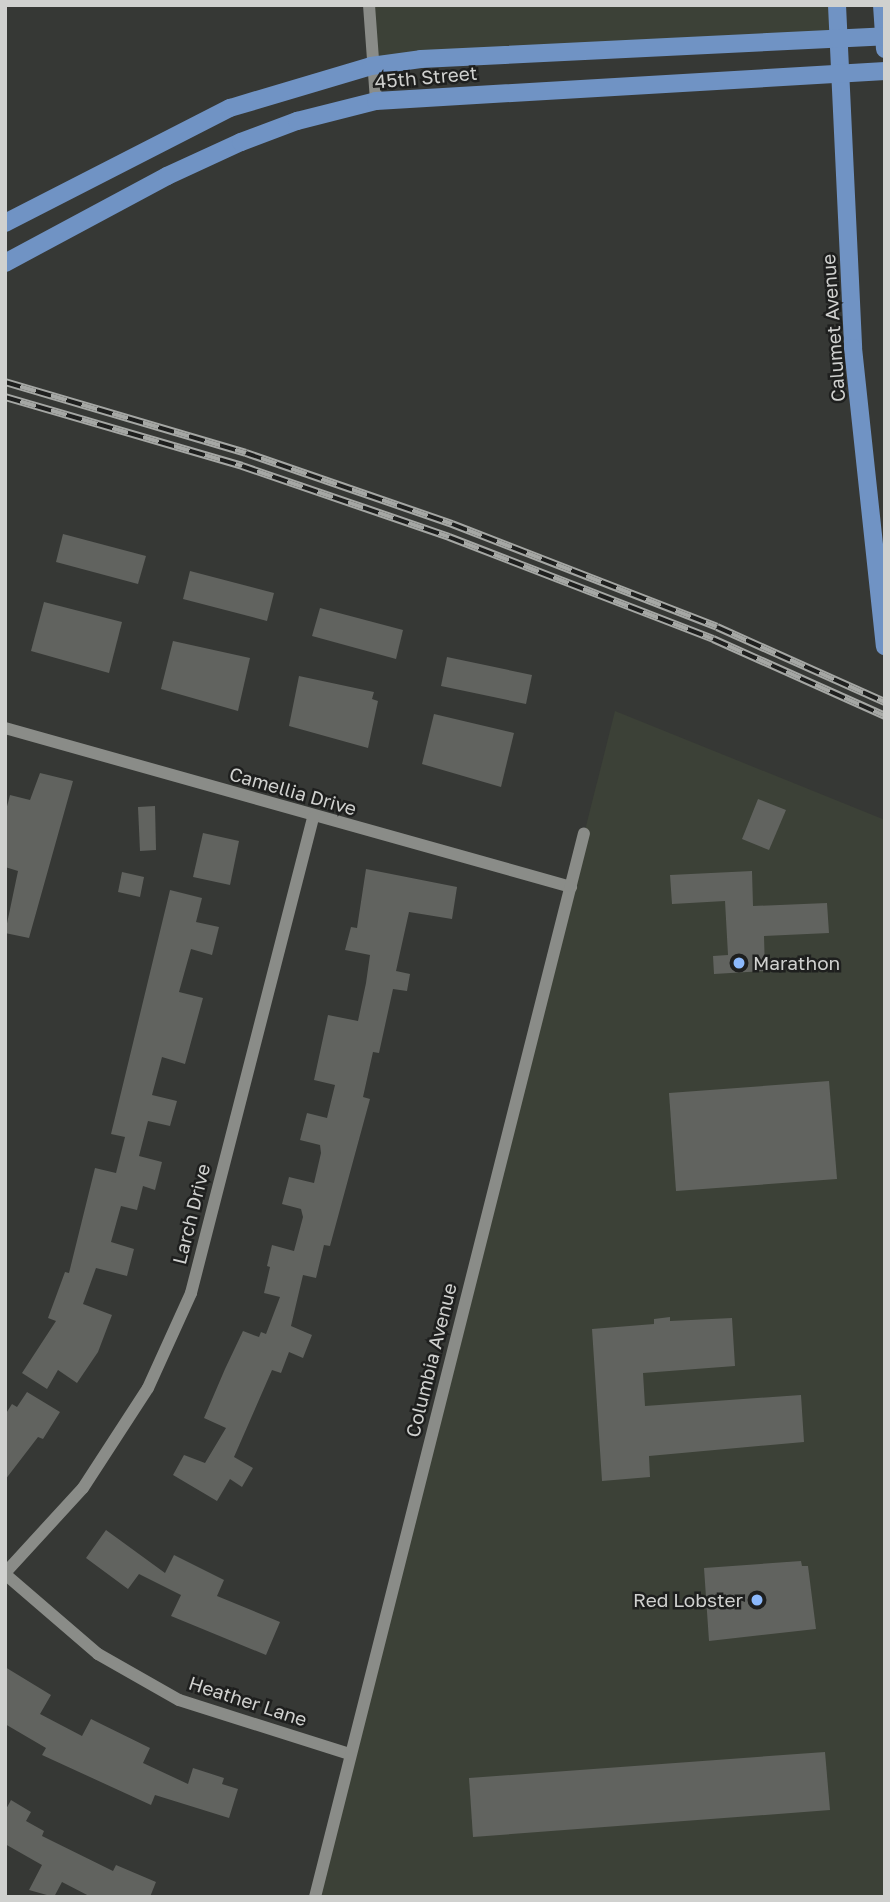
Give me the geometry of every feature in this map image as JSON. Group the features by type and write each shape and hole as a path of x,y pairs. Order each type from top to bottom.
{"main road":[{"name":"Calumet Avenue","path":"837,5 853,348 885,646"},
{"path":"882,5 885,48"},
{"name":"45th Street","path":"5,223 230,108 371,66 421,59 884,36"},
{"name":"45th Street","path":"5,263 167,176 241,142 297,121 376,101 885,71"}],"street":[{"path":"369,5 371,66 376,101"},
{"name":"Camellia Drive","path":"5,728 313,817 571,887"},
{"name":"Larch Drive","path":"5,1573 90,1477 148,1388 191,1293 313,817"},
{"name":"Columbia Avenue","path":"315,1897 584,833"},
{"name":"Heather Lane","path":"5,1573 98,1654 179,1700 349,1754"}],"shaded area":[{"path":"370,5 833,5 835,34 374,62"},
{"path":"615,711 885,820 885,1897 317,1897"}],"building":[{"path":"63,534 146,556 138,584 56,562"},
{"path":"190,571 274,593 267,621 183,599"},
{"path":"44,602 122,622 109,673 31,651"},
{"path":"320,608 403,630 396,659 312,636"},
{"path":"173,641 250,658 238,711 161,689"},
{"path":"447,657 532,675 526,704 441,686"},
{"path":"299,676 374,692 372,699 378,701 368,748 289,726"},
{"path":"434,714 514,733 501,787 422,764"},
{"path":"40,773 73,781 29,938 5,933 18,871 5,867 5,814 10,795 30,800"},
{"path":"758,799 786,810 769,850 742,839"},
{"path":"155,806 156,850 140,851 138,807"},
{"path":"203,833 239,841 230,885 193,877"},
{"path":"366,869 457,887 452,919 409,912 396,971 410,974 407,991 393,989 379,1053 373,1052 363,1097 370,1099 330,1246 324,1245 316,1278 303,1275 291,1326 312,1335 303,1358 289,1352 281,1373 272,1370 234,1457 253,1468 242,1487 230,1479 217,1501 173,1475 184,1455 205,1463 226,1428 204,1418 225,1369 243,1331 259,1337 261,1332 266,1334 280,1297 264,1293 272,1245 294,1251 303,1217 301,1209 282,1204 289,1177 314,1183 321,1153 320,1145 300,1140 307,1113 327,1118 335,1085 314,1080 328,1015 358,1021 366,983 370,955 345,950 351,927 357,928"},
{"path":"752,871 753,906 827,903 829,933 764,936 765,971 714,974 713,956 728,955 725,901 672,904 670,875"},
{"path":"122,872 144,877 140,897 118,892"},
{"path":"170,890 202,898 196,922 219,927 212,955 191,949 179,992 203,998 185,1064 162,1057 152,1095 177,1101 170,1126 148,1121 139,1156 162,1162 155,1190 143,1186 137,1210 121,1206 111,1242 134,1249 127,1276 96,1268 83,1304 112,1315 98,1352 77,1383 58,1370 47,1389 22,1373 56,1321 48,1318 65,1272 69,1273 95,1168 116,1173 125,1137 111,1134"},
{"path":"829,1081 837,1179 676,1191 669,1093"},
{"path":"670,1317 670,1321 732,1318 735,1366 643,1373 645,1406 801,1395 804,1442 649,1456 650,1477 602,1481 592,1329 654,1324 654,1319"},
{"path":"27,1392 60,1412 43,1439 38,1437 5,1480 5,1415 12,1404 17,1407"},
{"path":"106,1530 165,1573 174,1555 224,1580 217,1596 280,1622 266,1655 171,1616 181,1595 139,1574 128,1589 86,1558"},
{"name":"Red Lobster","path":"801,1561 802,1566 808,1566 816,1629 709,1641 704,1568"},
{"path":"5,1667 51,1695 40,1714 82,1736 91,1719 150,1748 143,1763 188,1784 193,1768 224,1778 222,1784 238,1789 229,1818 155,1795 151,1805 42,1755 46,1748 5,1724"},
{"path":"825,1752 830,1810 473,1837 469,1778"},
{"path":"11,1800 31,1812 26,1821 44,1831 42,1836 113,1871 116,1865 156,1882 150,1897 91,1897 62,1882 54,1897 29,1890 42,1865 5,1844 5,1811"}],"railway":[{"path":"5,382 246,453 452,524 717,627 885,702"},
{"path":"5,397 242,466 449,537 713,639 885,716"}],"place":[{"name":"Marathon","path":"739,963"},
{"name":"Red Lobster","path":"757,1600"}]}
